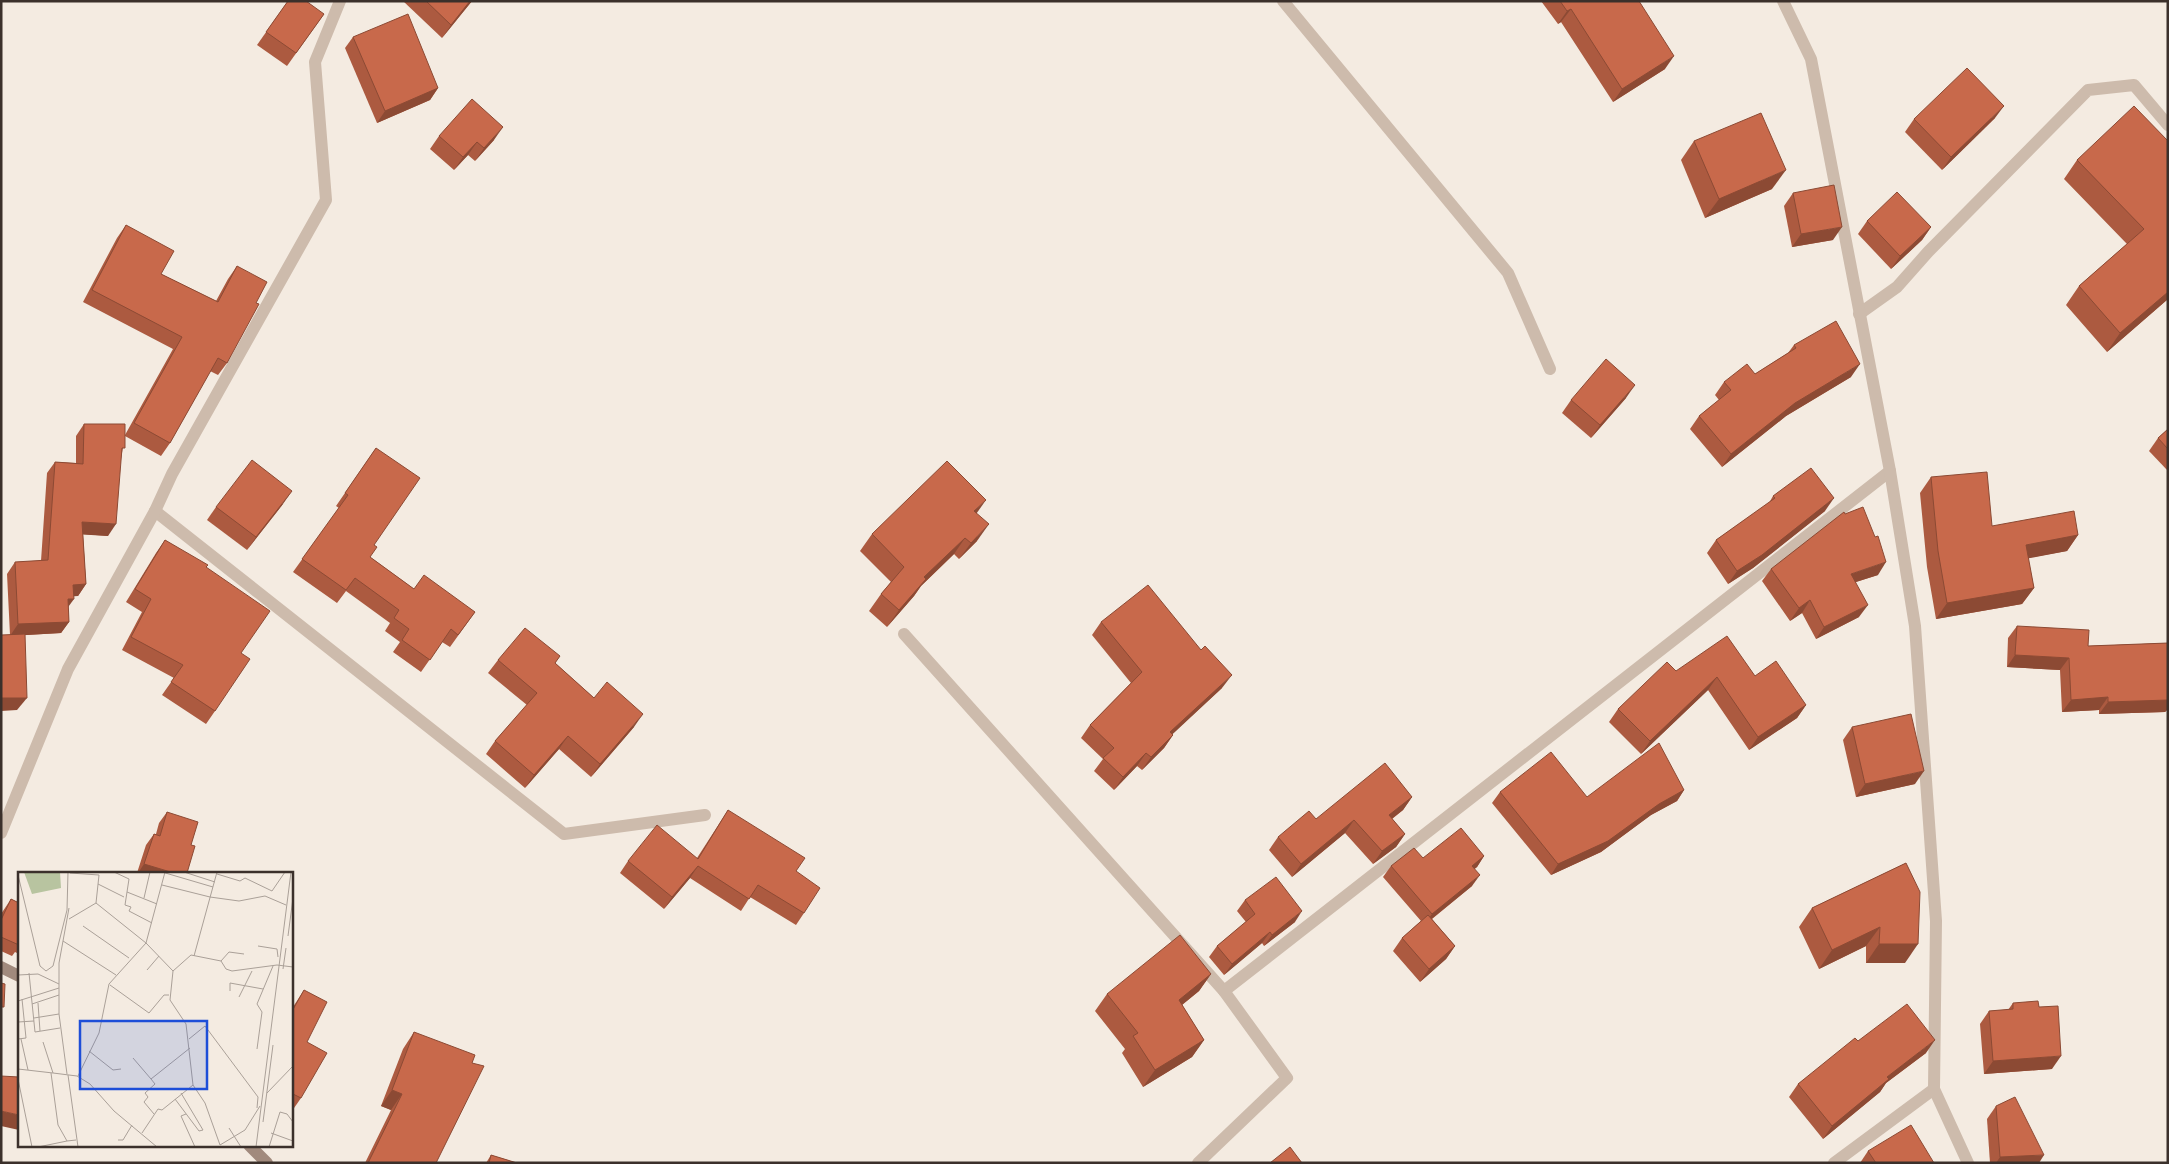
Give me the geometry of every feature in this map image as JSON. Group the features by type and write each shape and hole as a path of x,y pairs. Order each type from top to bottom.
{"main road":[{"path":"1,967 18,976"},
{"path":"249,1146 267,1163"}],"street":[{"path":"1,833 68,669 155,511 172,474 326,200 315,62 340,1"},
{"path":"1284,1 1508,273 1550,369"},
{"path":"1782,1 1811,60 1890,471 1916,626 1936,921 1934,1089 1968,1163"},
{"path":"1859,314 1898,287 1928,252 2088,90 2134,85 2168,125"},
{"path":"1224,990 1890,471"},
{"path":"155,511 564,834 704,815"},
{"path":"904,634 1224,990 1287,1078 1198,1163"},
{"path":"1834,1163 1934,1089"}],"building":[{"path":"288,1 306,1 324,14 296,53 266,32"},
{"path":"426,1 470,1 451,25"},
{"path":"1560,1 1639,1 1674,56 1622,89 1571,9 1567,11"},
{"path":"408,14 438,88 385,111 353,37"},
{"path":"1967,68 2004,106 1951,157 1914,119"},
{"path":"472,99 503,127 484,148 477,142 463,157 439,136"},
{"path":"2134,106 2168,141 2168,292 2120,333 2079,286 2144,229 2077,160"},
{"path":"1761,113 1786,170 1719,199 1694,141"},
{"path":"1834,185 1842,227 1801,234 1793,193"},
{"path":"1897,192 1931,227 1900,256 1867,221"},
{"path":"126,225 174,251 161,274 218,302 237,266 267,282 256,303 259,304 227,363 218,358 170,443 134,423 182,337 92,290"},
{"path":"1836,321 1860,364 1795,403 1731,454 1699,416 1731,390 1724,382 1747,364 1755,374 1796,348 1794,345"},
{"path":"1606,359 1635,385 1600,425 1571,400"},
{"path":"84,424 125,424 125,448 122,448 116,524 82,522 86,584 73,585 74,599 68,599 69,622 18,624 15,562 48,560 55,462 83,464"},
{"path":"2168,429 2168,449 2158,438"},
{"path":"376,448 420,478 374,545 377,547 370,557 414,589 424,575 475,612 458,635 451,629 430,660 402,640 409,629 394,618 399,610 355,578 346,590 302,559 348,495 345,493"},
{"path":"252,460 292,491 256,537 216,507"},
{"path":"947,461 986,500 974,511 989,524 971,543 965,538 924,577 926,579 899,610 881,594 904,567 872,534"},
{"path":"1811,468 1834,498 1762,555 1737,571 1716,540 1775,498 1773,496"},
{"path":"1987,472 1992,526 2074,511 2078,535 2026,545 2034,588 1947,603 1938,551 1931,477"},
{"path":"1863,507 1875,537 1878,536 1886,562 1851,574 1868,605 1824,627 1810,600 1799,608 1771,569 1844,512 1845,514"},
{"path":"165,540 208,565 206,567 270,611 241,653 250,659 215,711 171,682 183,665 131,637 151,599 135,589"},
{"path":"1148,585 1201,650 1205,646 1232,675 1170,732 1173,735 1151,757 1146,753 1123,777 1103,758 1114,748 1090,725 1142,672 1101,622"},
{"path":"2017,626 2089,630 2088,646 2168,643 2168,700 2108,702 2108,697 2071,700 2069,658 2015,655"},
{"path":"525,628 560,656 555,663 594,698 607,682 643,714 600,764 568,736 534,775 495,741 537,693 498,660"},
{"path":"25,634 27,698 1,698 1,635"},
{"path":"1727,636 1755,676 1776,661 1806,705 1758,737 1717,677 1650,741 1618,709 1667,662 1676,671"},
{"path":"1911,714 1924,771 1865,784 1852,727"},
{"path":"1659,743 1684,790 1659,804 1608,841 1558,864 1500,792 1551,752 1587,797"},
{"path":"1385,763 1412,797 1389,815 1405,834 1382,851 1354,820 1301,864 1278,837 1309,811 1316,819"},
{"path":"728,810 805,858 796,871 820,888 804,913 758,885 749,899 698,866 672,897 628,861 657,825 698,859"},
{"path":"167,812 198,822 191,845 195,846 187,872 171,872 144,864 154,834 160,836"},
{"path":"1461,828 1484,856 1472,866 1480,875 1432,914 1391,866 1414,848 1423,858"},
{"path":"1906,863 1920,892 1918,944 1879,944 1880,927 1832,950 1812,908"},
{"path":"1276,877 1302,911 1272,935 1270,932 1232,964 1217,946 1255,914 1245,900"},
{"path":"11,899 18,902 18,945 1,937 1,920"},
{"path":"1428,915 1455,946 1429,969 1402,938"},
{"path":"1180,935 1211,974 1179,1000 1204,1040 1155,1070 1133,1036 1138,1033 1107,994"},
{"path":"1,983 5,984 4,1007 1,1007"},
{"path":"304,990 327,1002 307,1042 327,1053 301,1098 292,1094 292,1011"},
{"path":"2038,1001 2039,1007 2058,1006 2061,1056 1993,1061 1989,1011 2013,1009 2013,1003"},
{"path":"1907,1004 1935,1040 1887,1077 1889,1079 1832,1126 1798,1084 1855,1038 1858,1041"},
{"path":"414,1032 475,1055 472,1063 484,1066 436,1163 368,1163 402,1094 392,1090"},
{"path":"1,1076 18,1077 18,1115 1,1111"},
{"path":"2015,1097 2044,1155 2000,1157 1996,1106"},
{"path":"1911,1125 1934,1163 1876,1163 1868,1151"},
{"path":"1290,1147 1302,1163 1270,1163"},
{"path":"491,1155 517,1163 489,1163"}]}
